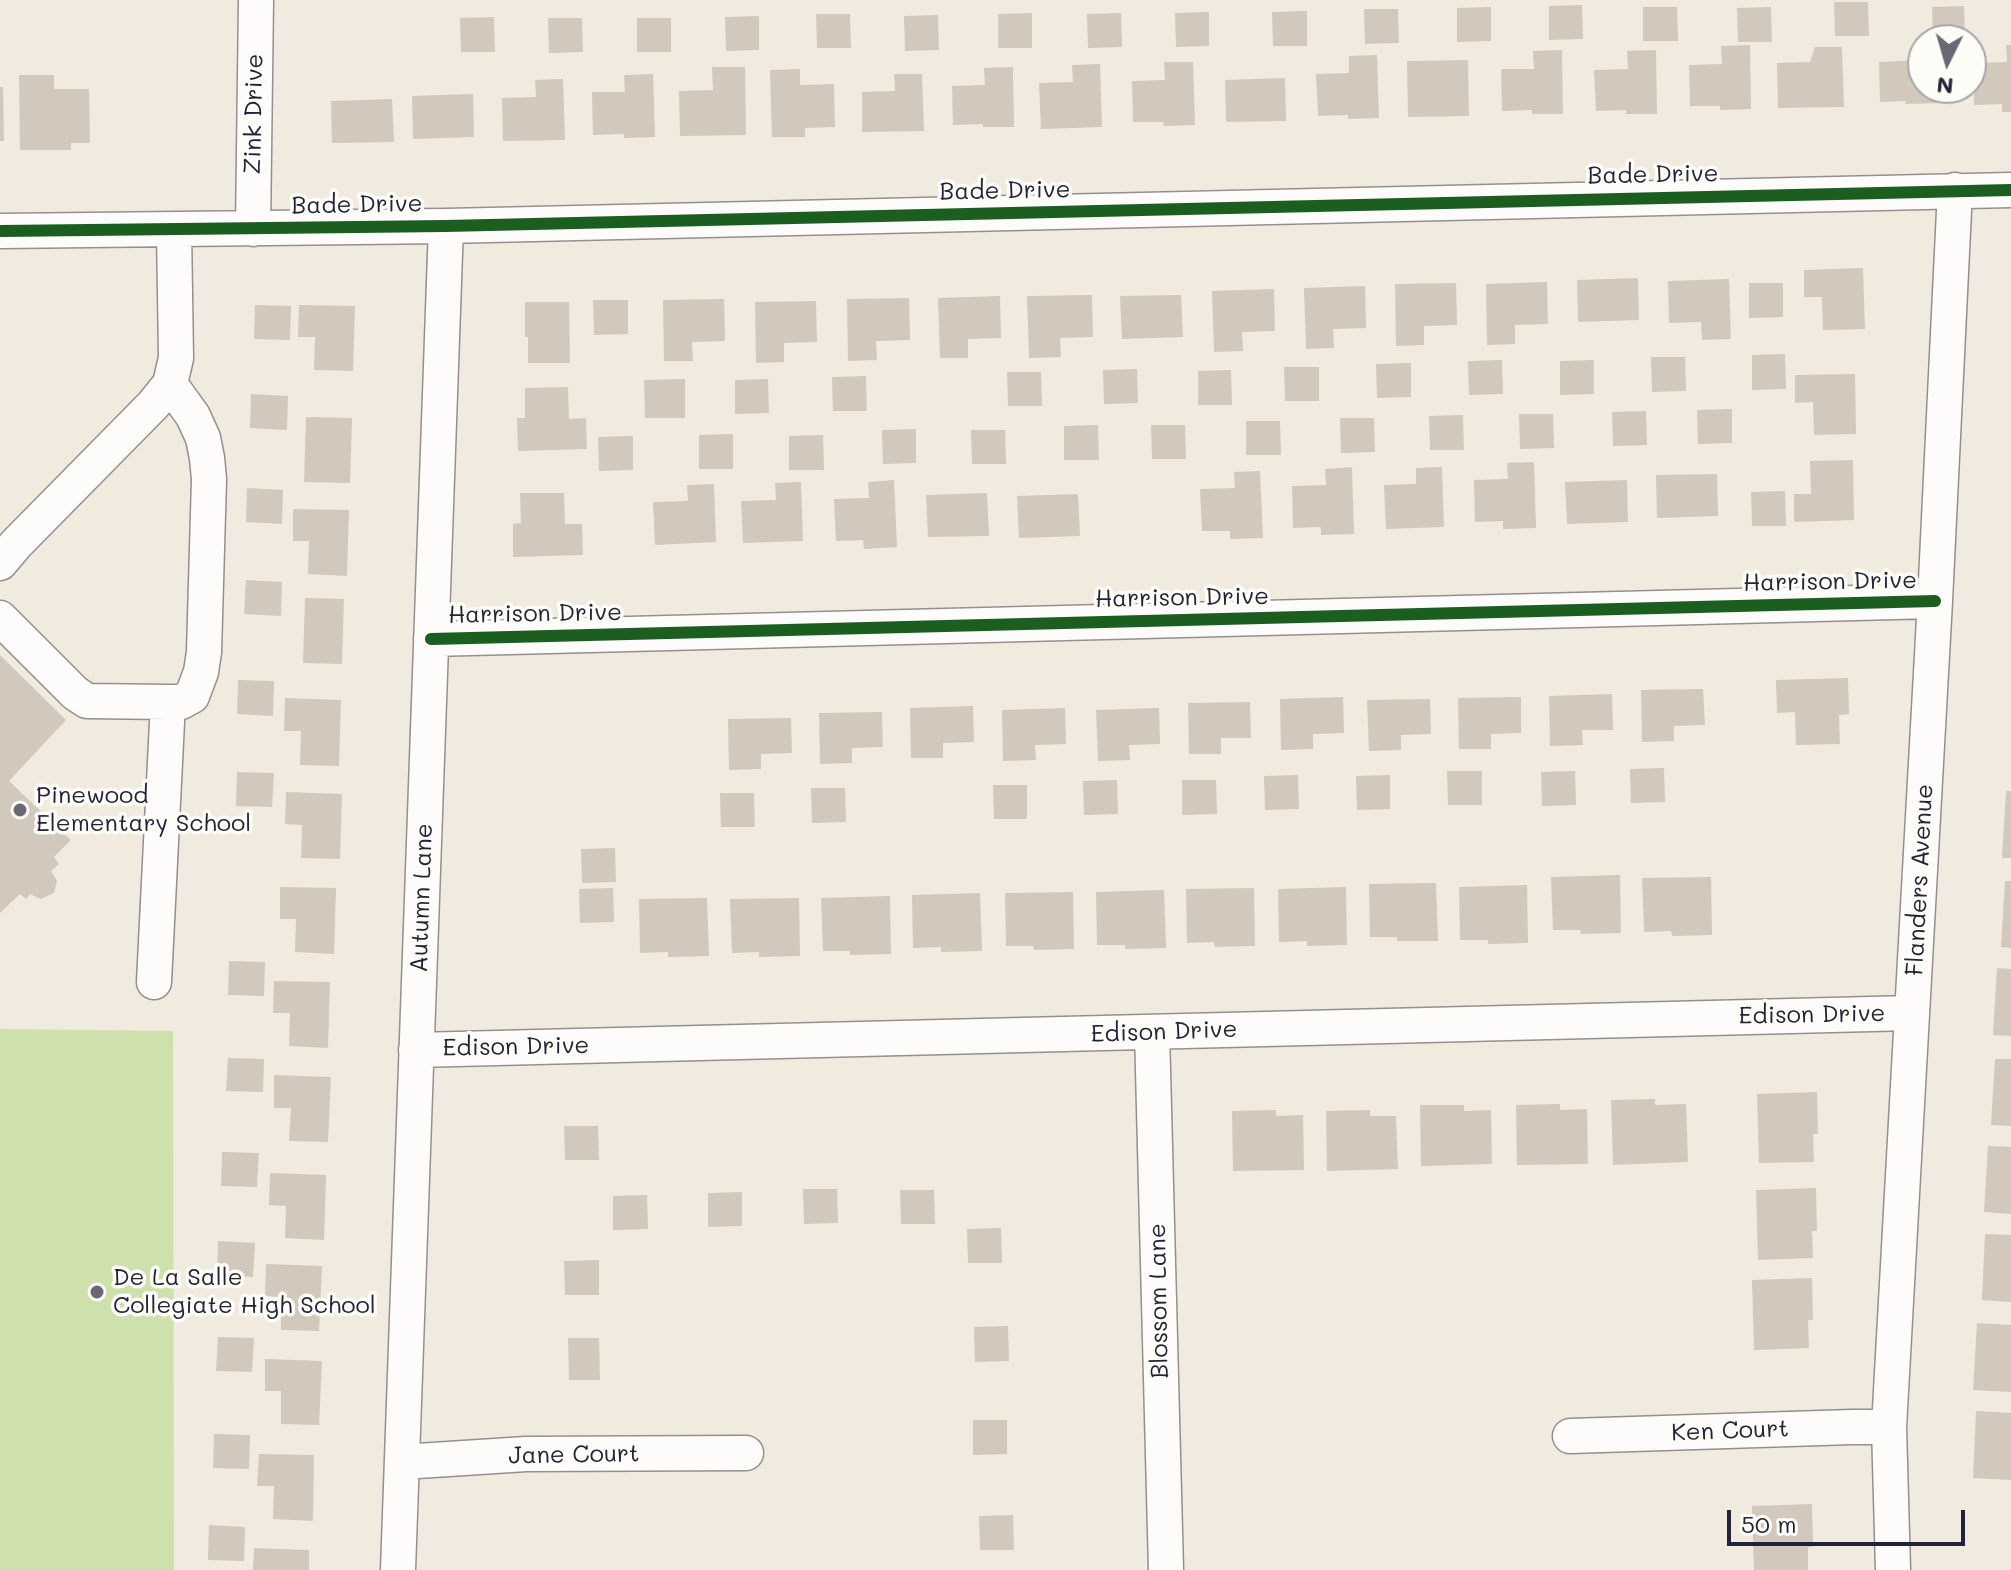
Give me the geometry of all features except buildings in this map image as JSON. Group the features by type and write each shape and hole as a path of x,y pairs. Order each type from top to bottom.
{"street":[{"name":"Zink Drive","path":"253,229 256,0"},
{"name":"Flanders Avenue","path":"1893,1570 1889,1427 1955,190"},
{"name":"Bade Drive","path":"0,231 446,226 2011,190"},
{"name":"Autumn Lane","path":"398,1570 446,226"},
{"path":"0,563 170,384 176,358 174,230"},
{"path":"0,618 75,693 87,701 181,702 192,696 204,652 209,479 203,438 193,416 170,384"},
{"name":"Harrison Drive","path":"431,639 1935,601"},
{"path":"154,982 168,702"},
{"name":"Edison Drive","path":"416,1050 1912,1013"},
{"name":"Blossom Lane","path":"1152,1032 1166,1570"},
{"name":"Ken Court","path":"1570,1436 1889,1427"},
{"name":"Jane Court","path":"402,1462 526,1454 746,1453"}],"green space":[{"name":"De La Salle Collegiate High School","path":"0,1029 173,1031 174,1570 0,1570"}],"cycle path":[{"path":"0,231 446,226 2011,190"},
{"path":"431,639 1935,601"}],"place":[{"name":"Pinewood Elementary School","path":"20,810"},
{"name":"De La Salle Collegiate High School","path":"97,1292"}]}
